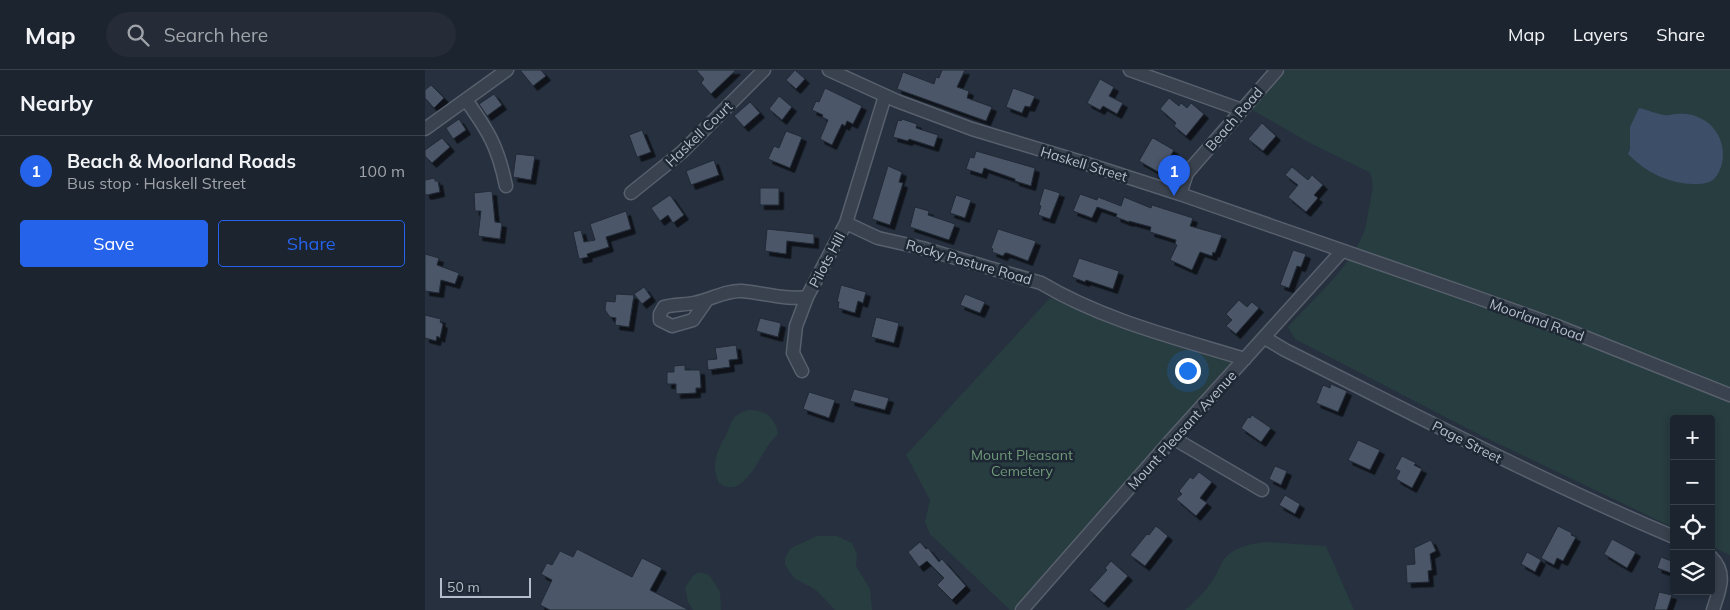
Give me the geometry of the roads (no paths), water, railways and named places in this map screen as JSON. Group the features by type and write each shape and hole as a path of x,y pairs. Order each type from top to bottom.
{"street":[{"path":"425,129 507,70"},
{"name":"Haskell Court","path":"631,194 682,152 764,70"},
{"name":"Haskell Street","path":"829,70 885,96 972,129 1180,194 1342,251"},
{"path":"1130,70 1242,110"},
{"name":"Beach Road","path":"1180,194 1187,172 1277,70"},
{"path":"846,223 885,96"},
{"path":"466,100 493,141 502,166 506,186"},
{"name":"Pilots Hill","path":"802,371 793,353 796,326 807,297 846,223"},
{"name":"Rocky Pasture Road","path":"846,223 878,238 922,248 1041,283 1107,315 1245,360"},
{"name":"Mount Pleasant Avenue","path":"1022,610 1173,438 1342,251"},
{"name":"Moorland Road","path":"1342,251 1557,326 1730,395"},
{"name":"Pilots Hill","path":"707,300 722,294 741,291 795,299 807,297"},
{"name":"Page Street","path":"1265,338 1285,350 1507,462 1617,514 1670,535"},
{"path":"1173,438 1262,490"},
{"path":"1713,610 1721,584 1721,570 1715,561"}],"water":[{"path":"1639,108 1658,114 1693,115 1709,124 1720,138 1723,155 1719,172 1714,179 1707,183 1698,184 1666,179 1642,166 1628,154 1630,149 1630,127"}],"place":[{"name":"Beach & Moorland Roads","path":"1174,196"}],"park label":[{"name":"Mount Pleasant Cemetery","path":"1022,464"}]}
